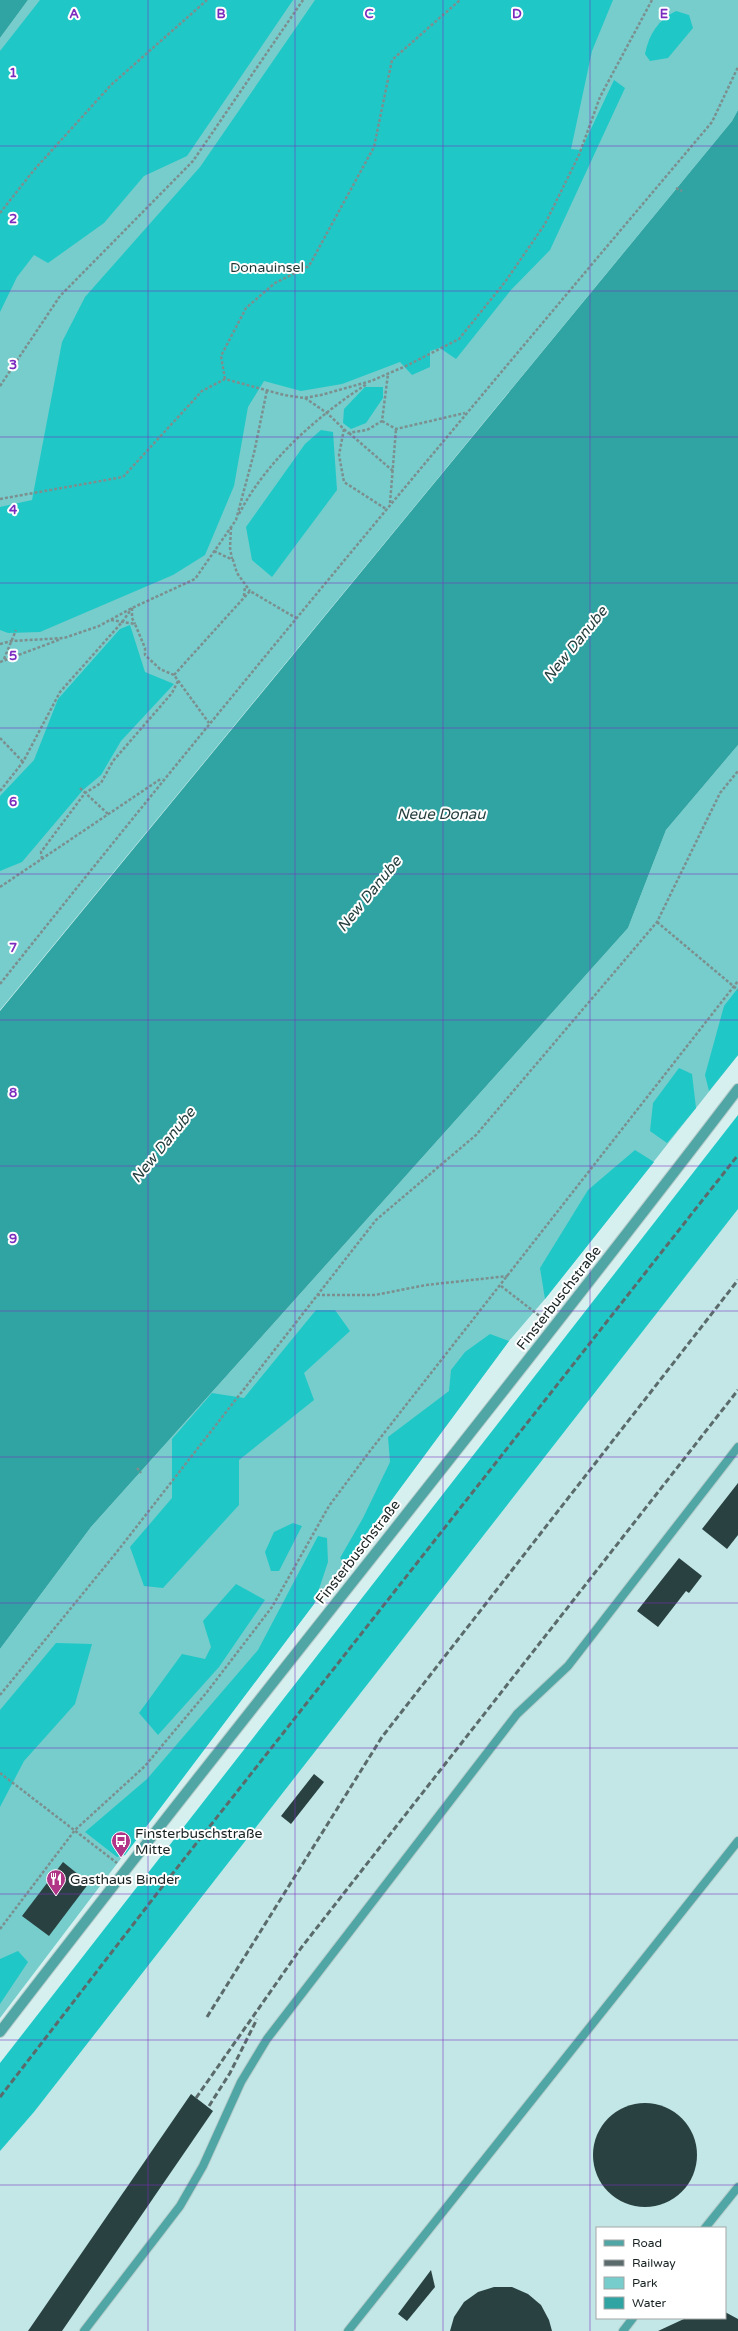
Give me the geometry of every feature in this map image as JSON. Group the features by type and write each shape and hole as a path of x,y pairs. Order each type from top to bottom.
{"street":[{"name":"Finsterbuschstraße","path":"0,2032 118,1878 620,1244 738,1089"}],"lane":[{"path":"84,2331 180,2206 203,2166 241,2082 267,2039 517,1714 568,1666 738,1447"},
{"path":"348,2331 738,1841"},
{"path":"706,2227 738,2187"},
{"path":"623,2331 632,2319"}],"path":[{"path":"0,213 34,170 111,85 207,0"},
{"path":"0,386 60,296 193,161 303,0"},
{"path":"224,379 221,356 246,308 276,283 309,266 374,147 392,60 460,0"},
{"path":"0,499 123,477 202,391 224,379 284,395 304,398 342,391 371,381 458,339 504,282 544,224 579,155 600,97 652,0"},
{"path":"0,984 165,776 466,413 712,122 738,67"},
{"path":"676,188 682,191"},
{"path":"382,421 388,374"},
{"path":"0,662 99,626 132,608 195,580 236,520 247,498 279,458 344,398 371,381"},
{"path":"236,520 254,453 267,390"},
{"path":"304,398 327,413 393,471"},
{"path":"382,421 396,429 466,413"},
{"path":"348,432 367,430 382,421"},
{"path":"344,429 339,455 344,482 386,509"},
{"path":"390,504 396,429"},
{"path":"232,526 230,548 232,560 237,573 245,586 250,591 296,618"},
{"path":"214,551 232,560"},
{"path":"244,596 245,586"},
{"path":"174,675 202,647 244,596 250,591"},
{"path":"132,608 132,618 145,648 145,655 160,669 174,675 209,723"},
{"path":"0,791 23,762 60,692 123,621 132,608"},
{"path":"110,620 135,624"},
{"path":"4,660 16,630"},
{"path":"0,644 12,641 64,638"},
{"path":"42,859 41,852 85,793 100,783 113,761 172,693 178,681"},
{"path":"0,738 23,762"},
{"path":"0,1695 116,1553 376,1220 476,1135 657,922 720,793 738,771"},
{"path":"0,887 165,776"},
{"path":"80,788 108,814"},
{"path":"657,922 738,990"},
{"path":"0,1929 75,1830 145,1766 207,1692 272,1607 329,1506 738,981"},
{"path":"317,1295 374,1295 426,1285 508,1276"},
{"path":"501,1286 540,1318"},
{"path":"137,1468 141,1473"},
{"path":"0,1772 117,1863"}],"shaded area":[{"path":"738,1209 738,2331 0,2331 0,2151 34,2112"}],"green space":[{"name":"Donauinsel","path":"28,0 738,0 738,110 732,121 0,1010 0,38"},
{"path":"40,0 293,0 187,156 144,176 104,223 48,263 34,255 17,277 0,312 0,51"},
{"path":"315,0 613,0 592,51 571,149 581,150 614,80 625,88 550,250 511,290 456,359 440,348 430,351 430,367 412,375 400,362 342,384 301,391 264,381 248,407 234,486 205,555 173,575 40,632 8,633 0,630 0,507 32,500 62,342 85,297 200,167"},
{"path":"676,11 689,15 693,28 668,58 650,61 645,54 649,40 655,28 659,23"},
{"path":"365,387 383,387 383,398 366,423 351,429 343,423 344,409"},
{"path":"321,430 333,432 337,490 272,577 252,560 246,527 305,444"},
{"path":"130,625 145,672 174,684 121,741 101,775 83,790 22,862 0,871 0,796 34,760 58,699 120,629"},
{"path":"738,745 738,1055 545,1299 509,1341 345,1563 0,2018 0,1649 91,1527 628,928 666,830"},
{"path":"738,988 738,1055 709,1091 705,1075 724,1006"},
{"path":"679,1068 692,1074 696,1108 667,1143 650,1131 653,1103"},
{"path":"738,1115 738,1209 34,2112 0,2151 0,2063"},
{"path":"635,1150 654,1162 545,1299 540,1268 588,1190"},
{"path":"316,1310 335,1310 350,1331 304,1373 314,1400 239,1460 239,1505 163,1588 144,1586 130,1547 172,1498 172,1439 212,1393 244,1398"},
{"path":"490,1334 509,1341 345,1563 340,1558 363,1518 390,1462 388,1437 449,1391 451,1370 465,1352"},
{"path":"293,1523 302,1526 279,1571 271,1571 265,1552 274,1532"},
{"path":"318,1536 327,1538 328,1562 314,1604 125,1855 117,1857 85,1832 147,1779 258,1650"},
{"path":"236,1584 265,1600 219,1667 158,1735 139,1713 182,1654 205,1659 211,1647 203,1621"},
{"path":"56,1643 92,1644 75,1704 24,1761 0,1807 0,1710"},
{"path":"18,1951 28,1962 0,2004 0,1959"}],"water":[{"path":"0,0 28,0 0,38"},
{"name":"Neue Donau","path":"738,110 738,745 666,830 628,928 91,1527 0,1649 0,1011 732,121"}],"building":[{"path":"738,1483 738,1535 727,1549 702,1529"},
{"path":"679,1558 702,1576 689,1593 686,1591 658,1627 637,1611"},
{"path":"314,1774 324,1782 291,1824 281,1816"},
{"path":"63,1862 89,1883 49,1936 22,1916"},
{"path":"191,2094 213,2111 62,2331 28,2331"},
{"path":"645,2103 665,2107 682,2118 693,2135 697,2155 693,2175 682,2192 665,2203 645,2207 625,2203 608,2192 597,2175 593,2155 597,2135 608,2118 625,2107"},
{"path":"431,2270 435,2287 407,2321 398,2314"},
{"path":"494,2287 512,2287 528,2294 541,2305 549,2320 552,2331 450,2331 454,2317 464,2302 478,2292"},
{"path":"726,2313 738,2319 738,2331 658,2331 684,2319 726,2319"}],"railway":[{"path":"0,2097 162,1887 738,1155"},
{"path":"207,2017 382,1737 738,1280"},
{"path":"196,2098 301,1948 738,1390"},
{"path":"209,2106 230,2073 257,2019"}],"place":[{"name":"Finsterbuschstraße Mitte","path":"121,1858"},
{"name":"Gasthaus Binder","path":"56,1896"}],"water label":[{"name":"New Danube","path":"575,644"},
{"name":"New Danube","path":"369,894"},
{"name":"New Danube","path":"163,1145"}]}
